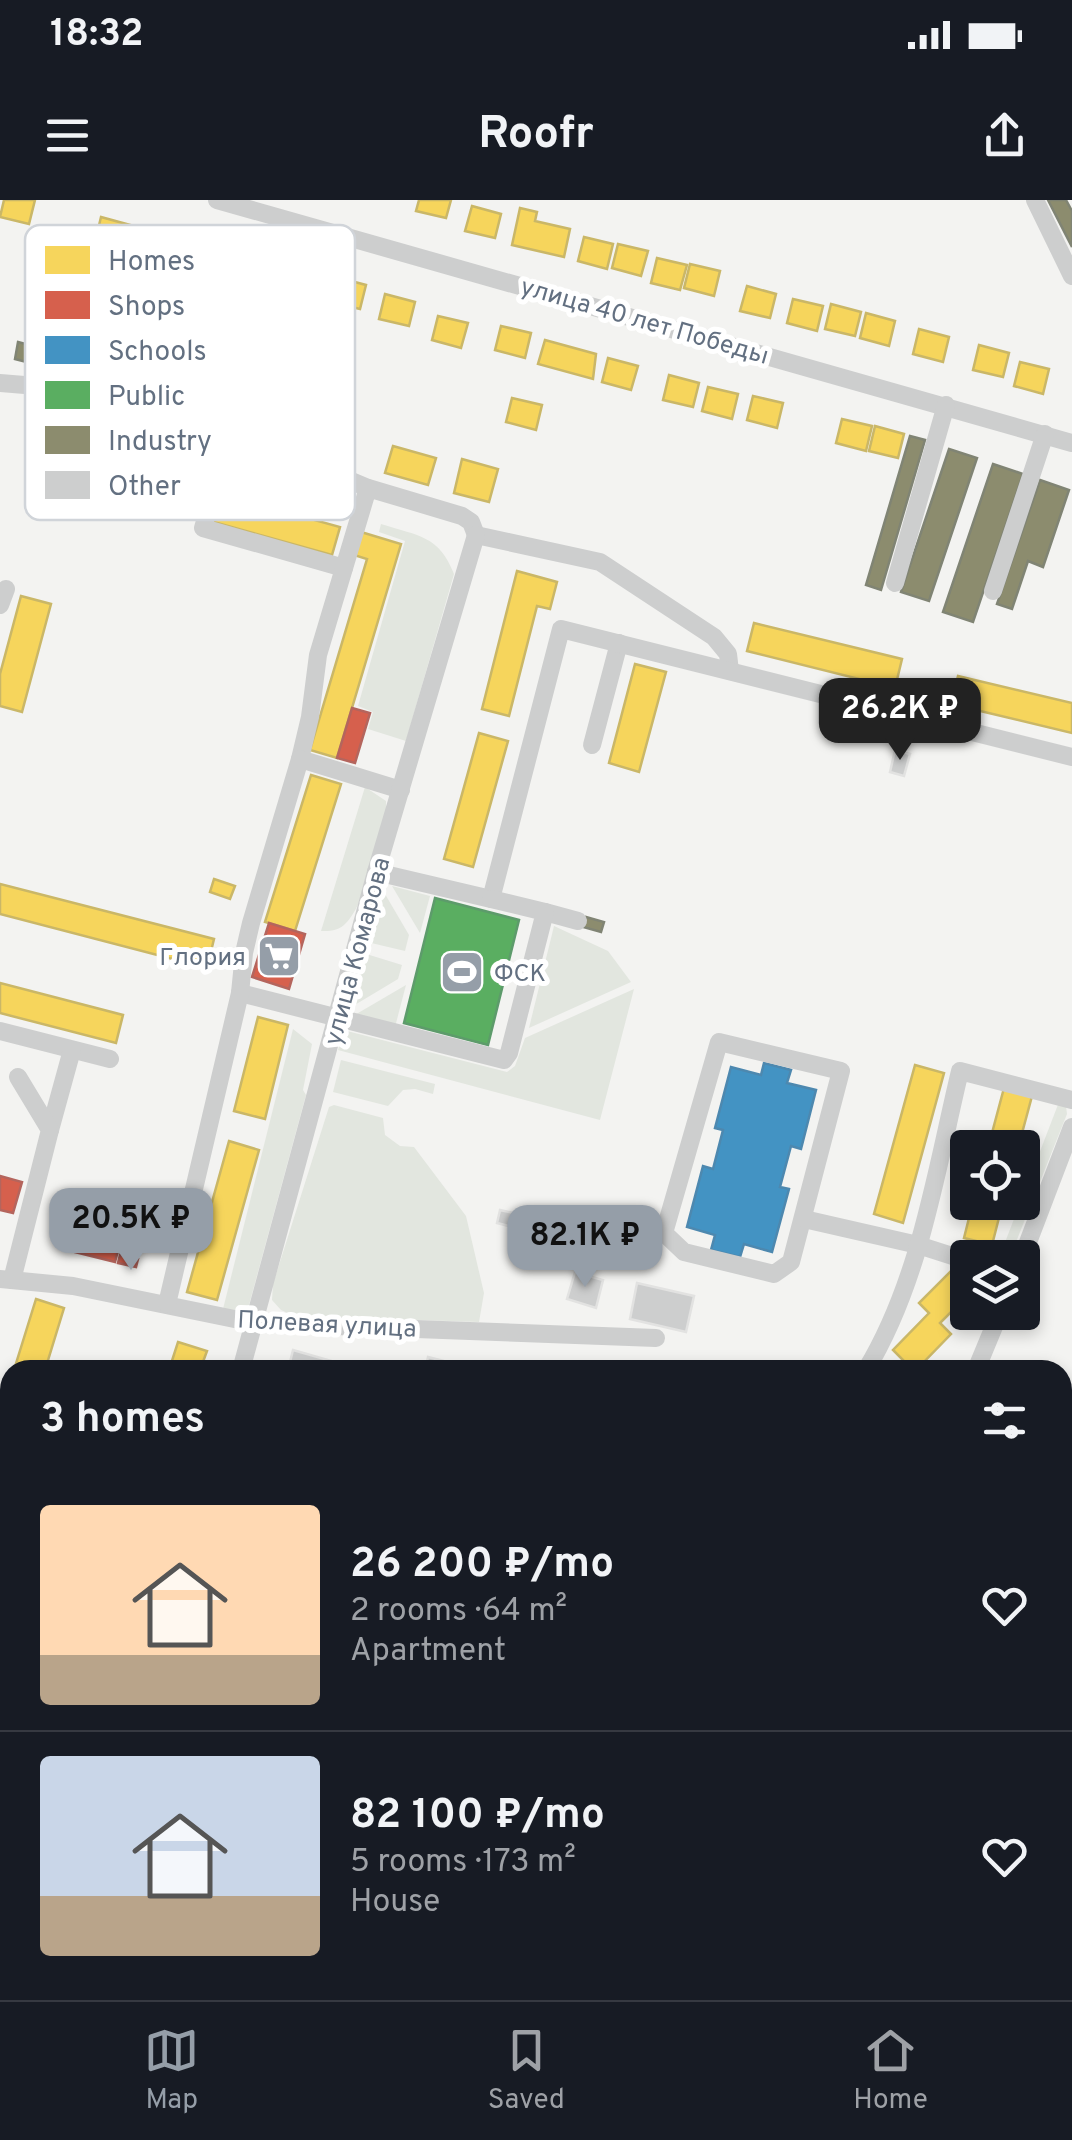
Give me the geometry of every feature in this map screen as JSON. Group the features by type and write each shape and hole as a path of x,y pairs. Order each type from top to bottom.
{"street":[{"name":"улица 40 лет Победы","path":"216,200 305,225"},
{"path":"1035,200 1072,276"},
{"name":"улица 40 лет Победы","path":"355,239 1072,442"},
{"path":"0,383 25,385"},
{"path":"896,582 946,404"},
{"path":"993,591 1046,434"},
{"path":"355,482 462,516 476,534 600,562 714,637 728,654 730,671"},
{"path":"167,1304 240,993 251,923 300,759 318,655 368,488"},
{"path":"205,520 203,528 344,568"},
{"name":"улица Комарова","path":"244,1360 376,872 476,534"},
{"path":"492,898 562,629 1072,757"},
{"path":"592,745 619,643"},
{"path":"300,759 401,790"},
{"path":"376,872 578,921"},
{"path":"240,993 504,1060 545,912"},
{"path":"0,1030 110,1060"},
{"path":"718,1042 842,1071 804,1219 791,1262 774,1274 684,1252 664,1233 718,1042"},
{"path":"6,1280 72,1050"},
{"path":"872,1360 885,1338 918,1244 960,1071 1072,1100"},
{"path":"18,1077 50,1130"},
{"path":"1029,1240 1072,1127"},
{"path":"804,1219 950,1255"},
{"name":"Полевая улица","path":"6,1280 73,1286 254,1324 656,1338"},
{"path":"980,1360 993,1330"}],"shaded area":[{"path":"381,524 434,544 454,574 406,741 368,729 373,712 358,706 405,541 379,532"},
{"path":"365,787 386,801 370,872 352,916 339,928 321,931"},
{"path":"392,886 430,896 420,933"},
{"path":"381,893 409,935 405,951 367,942"},
{"path":"554,926 608,951 631,982 529,1028"},
{"path":"363,953 402,965 398,979 353,1006 347,1005"},
{"path":"406,985 395,1027 353,1016"},
{"path":"634,989 600,1120 338,1050 347,1031 507,1072 515,1066 525,1038"},
{"path":"293,1029 312,1044 303,1090 306,1095 249,1305 236,1312 223,1309"},
{"path":"341,1060 435,1084 433,1094 403,1090 388,1106 333,1092"},
{"path":"1059,1102 1066,1106 1067,1114 1040,1182 1040,1151"},
{"path":"329,1107 383,1118 385,1135 400,1146 414,1147 466,1216 484,1293 479,1322 294,1316 272,1300 273,1284"},
{"path":"1014,1220 1025,1220 1017,1240 1006,1240"}],"building: Homes":[{"path":"4,200 35,200 29,224 0,217"},
{"path":"419,200 451,200 446,218 416,211"},
{"path":"472,206 501,214 495,238 465,231"},
{"path":"520,208 537,212 535,221 570,229 564,257 512,245"},
{"path":"101,217 130,225 99,225"},
{"path":"584,237 613,244 607,269 578,261"},
{"path":"618,244 648,251 641,276 612,268"},
{"path":"657,258 687,265 680,290 651,283"},
{"path":"690,264 720,271 714,296 684,288"},
{"path":"355,282 366,285 360,309 355,308"},
{"path":"747,286 776,294 770,318 740,311"},
{"path":"385,294 415,302 409,326 379,319"},
{"path":"793,299 823,306 817,331 787,323"},
{"path":"831,304 861,312 855,336 825,329"},
{"path":"866,313 895,321 889,346 860,338"},
{"path":"438,316 468,323 461,348 432,340"},
{"path":"501,326 531,333 525,358 495,350"},
{"path":"919,329 949,337 943,362 913,354"},
{"path":"545,340 596,354 593,379 538,364"},
{"path":"979,345 1009,353 1003,377 973,370"},
{"path":"608,358 638,366 631,390 602,382"},
{"path":"1020,362 1049,369 1043,394 1014,386"},
{"path":"669,375 699,383 693,407 663,400"},
{"path":"708,387 738,394 732,419 702,411"},
{"path":"753,396 783,403 777,428 747,420"},
{"path":"512,398 542,405 536,430 506,422"},
{"path":"842,419 872,426 866,451 836,443"},
{"path":"875,426 904,434 898,458 869,451"},
{"path":"393,446 436,458 428,485 385,473"},
{"path":"462,459 498,469 489,502 454,493"},
{"path":"315,520 340,527 332,555 210,521"},
{"path":"361,532 401,544 337,758 310,750 367,559 354,555"},
{"path":"517,571 557,582 550,609 537,606 509,716 482,709"},
{"path":"21,596 51,604 22,712 0,706 0,674"},
{"path":"754,623 902,659 895,688 747,651"},
{"path":"635,664 666,672 639,772 609,763"},
{"path":"958,676 1072,703 1072,733 951,704"},
{"path":"479,733 508,741 473,867 444,859"},
{"path":"311,775 341,784 295,931 265,922"},
{"path":"214,879 235,886 230,899 210,892"},
{"path":"0,884 214,939 207,968 0,914"},
{"path":"0,983 123,1015 116,1043 0,1013"},
{"path":"258,1017 288,1025 265,1119 234,1111"},
{"path":"915,1065 944,1073 903,1223 874,1214"},
{"path":"1004,1088 1032,1096 1023,1130 993,1130"},
{"path":"229,1141 259,1150 217,1300 187,1292"},
{"path":"968,1220 998,1220 993,1240 964,1238"},
{"path":"950,1272 950,1313 940,1323 951,1334 926,1360 903,1360 893,1350 929,1313 919,1303"},
{"path":"36,1299 64,1308 48,1360 17,1360"},
{"path":"178,1342 207,1351 204,1360 172,1360"}],"building: Shops":[{"path":"352,708 370,713 355,763 337,758"},
{"name":"Глория","path":"269,923 305,934 289,989 252,977"},
{"path":"0,1176 22,1182 13,1213 0,1210"},
{"path":"78,1191 114,1201 116,1193 132,1197 115,1262 63,1249"},
{"path":"120,1255 138,1259 136,1267 118,1263"}],"building: Schools":[{"path":"764,1063 791,1070 787,1083 816,1090 801,1149 791,1146 780,1187 789,1189 772,1252 744,1244 740,1257 711,1250 715,1235 687,1227 703,1166 713,1169 723,1130 715,1128 731,1067 761,1075"}],"building: Public":[{"name":"ФСК","path":"435,898 519,920 488,1045 404,1023"}],"building: Industry":[{"path":"1048,200 1066,200 1072,211 1072,247"},
{"path":"18,342 25,344 25,362 15,359"},
{"path":"910,436 925,440 881,590 866,585"},
{"path":"949,449 977,458 929,601 901,592"},
{"path":"993,464 1023,474 973,622 943,612"},
{"path":"1040,480 1069,490 1043,567 1028,561 1012,609 997,604"},
{"path":"586,917 604,922 601,932 583,927"}],"building: Other":[{"path":"895,750 910,754 904,776 890,772"},
{"path":"500,1210 523,1215 520,1229 497,1223"},
{"path":"575,1272 603,1280 596,1308 567,1299"},
{"path":"637,1283 694,1296 686,1332 630,1319"},
{"path":"293,1350 328,1360 290,1360"}],"place":[{"name":"Глория","path":"279,956"},
{"name":"ФСК","path":"462,972"}]}
